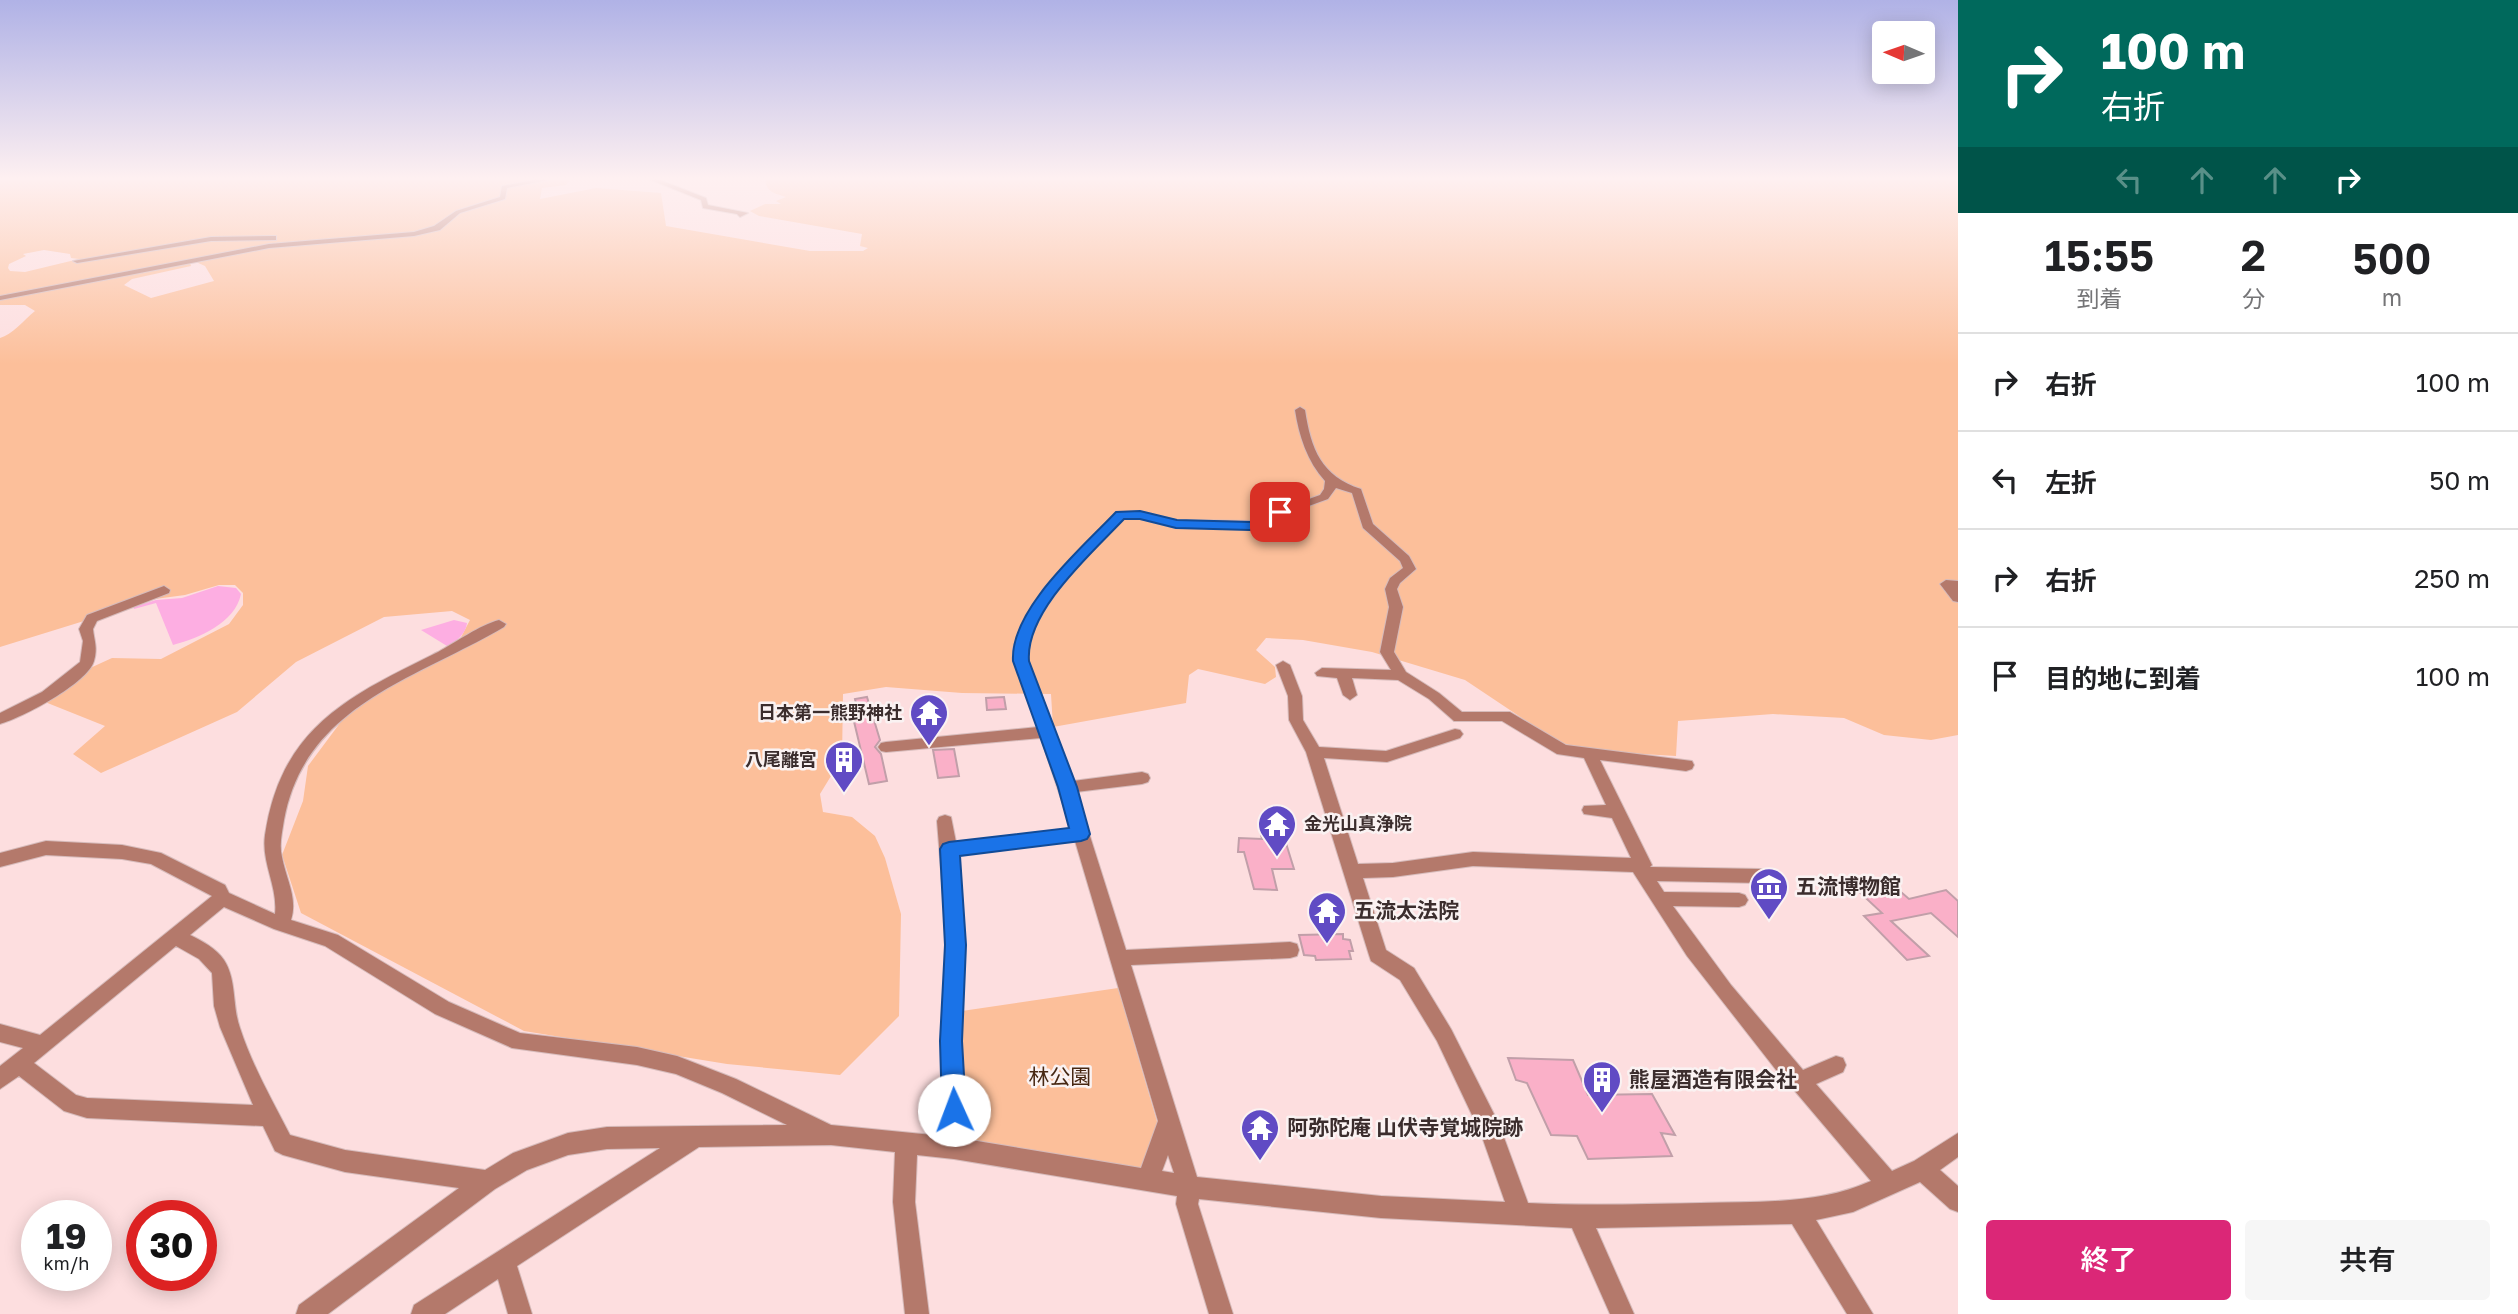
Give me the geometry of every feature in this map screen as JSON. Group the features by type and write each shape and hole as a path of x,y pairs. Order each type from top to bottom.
{"street":[{"path":"76,261 197,241"},
{"path":"0,299 269,246 324,241"},
{"path":"1300,410 1303,435 1331,480 1357,491 1367,526 1405,559 1410,569 1395,581 1391,589 1396,607 1387,652 1401,675 1434,696 1459,717 1505,716 1562,750 1686,765"},
{"path":"1221,1314 1187,1205 1189,1187 1068,787 1045,732 1021,661 1020,648 1048,592 1091,549 1120,514 1130,513 1176,524 1258,525 1269,517 1324,497 1330,489 1331,480"},
{"path":"1958,585 1946,584 1958,598"},
{"path":"0,719 50,695 87,663 90,641 85,634 85,627 92,618 164,590"},
{"path":"280,924 286,913 284,893 272,856 272,840 285,783 309,744 338,712 364,694 473,641 499,624"},
{"path":"1283,665 1294,696 1296,720 1314,752 1378,955 1407,974 1444,1035 1491,1131 1521,1215"},
{"path":"1322,673 1401,675"},
{"path":"1343,674 1350,695"},
{"path":"886,747 1045,732"},
{"path":"1314,752 1387,757 1455,734"},
{"path":"1590,755 1643,865 1641,869 1710,976 1798,1082 1849,1136 1889,1185"},
{"path":"1068,787 1142,778"},
{"path":"1590,810 1618,812"},
{"path":"945,821 956,945 951,1041 954,1149"},
{"path":"949,849 1081,834"},
{"path":"0,860 46,848 122,852 155,858 219,890 222,898 280,924 331,940 442,1008 519,1042 637,1056 677,1065 729,1086 831,1135"},
{"path":"1352,871 1393,870 1473,859 1760,876"},
{"path":"0,1079 222,898"},
{"path":"1658,899 1738,900"},
{"path":"176,937 206,953 220,969 225,990 224,1009 269,1116 284,1144 345,1161 487,1181"},
{"path":"1118,957 1290,950"},
{"path":"0,1033 41,1044"},
{"path":"18,1063 71,1104 87,1108 269,1116"},
{"path":"1798,1082 1836,1065"},
{"path":"1148,1181 1169,1121"},
{"path":"308,1314 487,1181 521,1161 568,1144 607,1138 831,1135 954,1149 1189,1187 1381,1207 1580,1217 1798,1212 1853,1201 1922,1169 1958,1144"},
{"path":"438,1310 504,1261 694,1138"},
{"path":"906,1143 904,1202 917,1314"},
{"path":"1922,1169 1958,1201"},
{"path":"1798,1212 1861,1314"},
{"path":"1580,1217 1622,1314"},
{"path":"504,1261 520,1314"}],"green space":[{"path":"0,241 754,241 810,251 863,251 868,248 860,246 861,241 1958,241 1958,735 1931,740 1884,735 1844,718 1773,714 1678,721 1676,756 1592,751 1558,742 1465,680 1372,652 1303,640 1266,638 1256,650 1275,667 1276,677 1265,684 1198,669 1189,675 1186,703 1053,727 1051,694 962,693 886,687 843,694 842,758 820,794 823,812 852,817 875,836 885,858 901,914 899,1016 840,1075 727,1064 524,1031 301,913 282,855 303,801 308,766 349,711 458,643 470,620 452,611 384,617 296,662 237,712 101,773 73,754 105,726 45,702 88,669 112,658 161,659 229,624 243,605 243,593 235,585 219,585 185,595 155,599 0,647 0,338 13,331 35,311 25,305 0,305","holes":["44,250 70,254 71,258 79,259 25,272 10,271 8,268 9,264 26,256 23,254","196,262 205,266 214,281 151,298 124,285 132,279 191,266 190,263"]},
{"name":"林公園","path":"1118,988 1158,1125 1139,1173 955,1142 962,1011"}],"shaded area":[{"path":"218,586 236,588 241,594 232,613 214,628 173,645 156,603 134,609 133,607 156,600 182,598"},
{"path":"454,620 467,623 466,627 460,637 447,646 421,630"}],"building":[{"path":"867,697 880,740 875,747 881,754 887,781 869,784 851,709 857,708 855,699"},
{"path":"1004,697 1006,709 987,710 986,698"},
{"path":"954,749 959,776 938,778 933,750"},
{"name":"金光山真浄院","path":"1264,819 1275,820 1276,824 1280,824 1294,869 1272,869 1277,890 1254,889 1244,852 1238,852 1239,838 1262,839 1259,825 1264,825"},
{"path":"1886,879 1909,899 1946,890 1958,901 1958,937 1931,913 1891,921 1929,956 1907,960 1864,916 1882,913 1854,887"},
{"name":"五流太法院","path":"1343,934 1343,939 1350,940 1353,951 1349,951 1351,959 1316,960 1315,956 1304,955 1299,935"},
{"name":"熊屋酒造有限会社","path":"1508,1058 1573,1060 1588,1095 1652,1094 1675,1135 1661,1133 1672,1156 1588,1159 1577,1136 1551,1135 1527,1083 1516,1080"}],"place":[{"name":"日本第一熊野神社","path":"929,747"},
{"name":"八尾離宮","path":"844,794"},
{"name":"金光山真浄院","path":"1277,858"},
{"name":"五流博物館","path":"1769,921"},
{"name":"五流太法院","path":"1327,945"},
{"name":"熊屋酒造有限会社","path":"1602,1114"},
{"name":"阿弥陀庵 山伏寺覚城院跡","path":"1260,1162"}],"route":[{"path":"954,1110 951,1041 956,945 949,849 1081,834 1068,787 1045,732 1021,661 1020,648 1032,621 1048,592 1091,549 1120,514 1130,513 1197,526 1250,526 1258,525 1280,512"}]}
